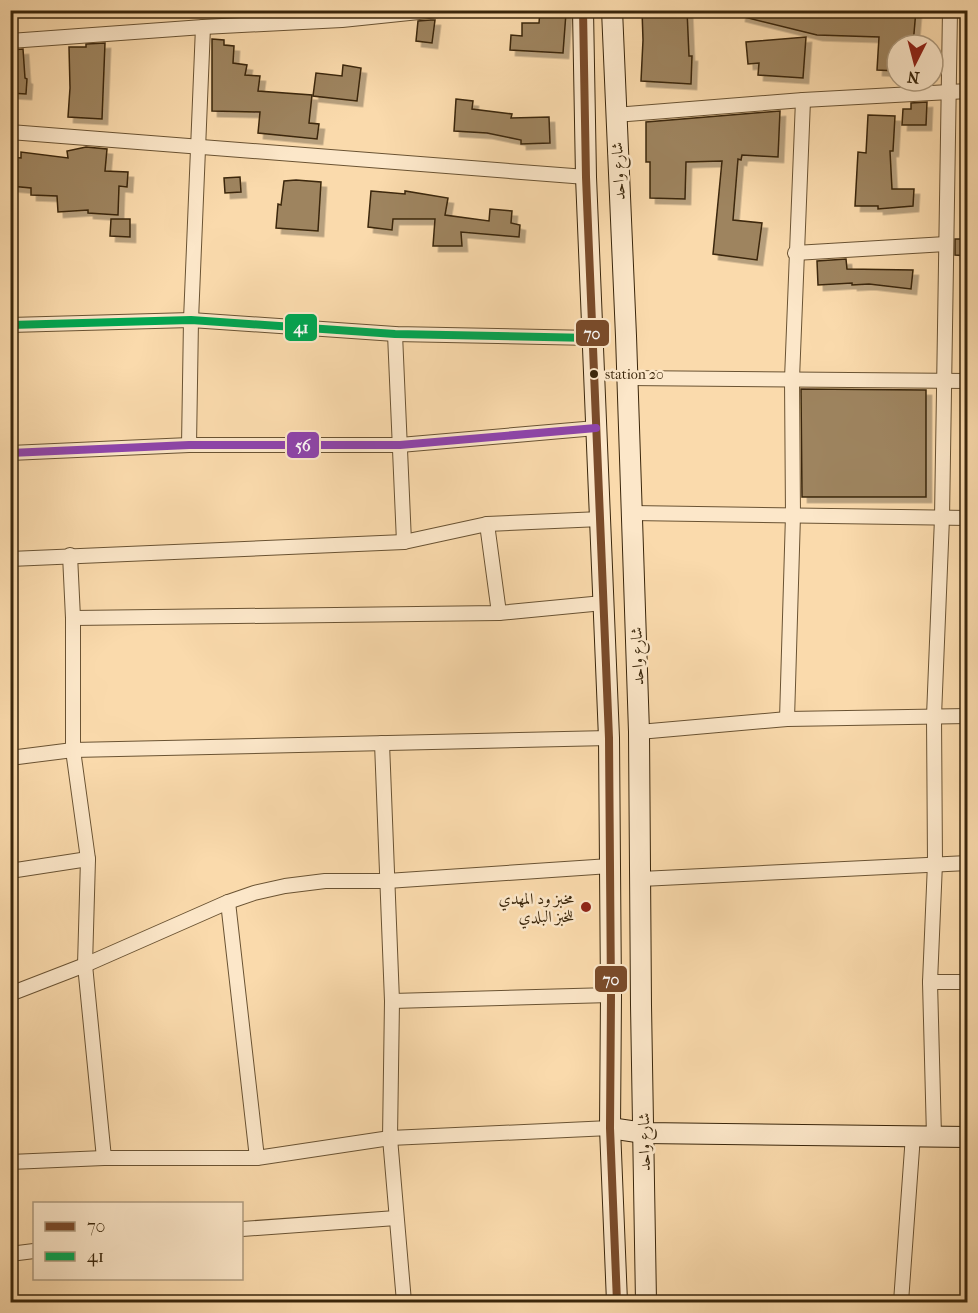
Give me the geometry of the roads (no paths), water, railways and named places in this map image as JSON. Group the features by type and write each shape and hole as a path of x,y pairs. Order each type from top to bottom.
{"street":[{"path":"10,41 342,15 438,10"},
{"name":"شارع واحد","path":"583,10 586,177 609,738 610,1128 617,1302"},
{"name":"شارع واحد","path":"612,10 639,732 646,1302"},
{"path":"934,1136 930,982 935,863 934,716 945,381 950,10"},
{"path":"189,445 191,320 203,27"},
{"path":"615,115 803,100 968,91"},
{"path":"787,719 793,515 792,379 795,254 803,100"},
{"path":"10,132 586,177"},
{"path":"795,254 946,244"},
{"path":"10,325 191,320 394,334 592,338"},
{"path":"394,334 404,542"},
{"path":"627,378 968,381"},
{"path":"10,453 189,445 400,445 596,428"},
{"path":"632,513 968,518"},
{"path":"10,559 404,542 487,524 601,519"},
{"path":"487,524 499,613"},
{"path":"70,555 73,618 73,750 88,860 85,965 104,1158"},
{"path":"73,618 499,613 603,603"},
{"path":"639,732 787,719 968,716"},
{"path":"10,758 73,750 609,738"},
{"path":"382,742 392,1001 390,1138 404,1302"},
{"path":"10,871 88,860"},
{"path":"641,879 968,863"},
{"path":"10,994 85,965 228,902 254,893 325,881 387,881 610,866"},
{"path":"228,902 256,1158"},
{"path":"930,982 968,982"},
{"path":"392,1001 611,995"},
{"path":"10,1162 104,1158 256,1158 390,1138 610,1128 644,1133 968,1137"},
{"path":"901,1302 913,1135"},
{"path":"243,1229 396,1218"},
{"path":"10,1254 33,1251"}],"place":[{"name":"station 20","path":"594,374"},
{"name":"مخبز ود المهدي للخبز البلدي","path":"586,907"}]}
